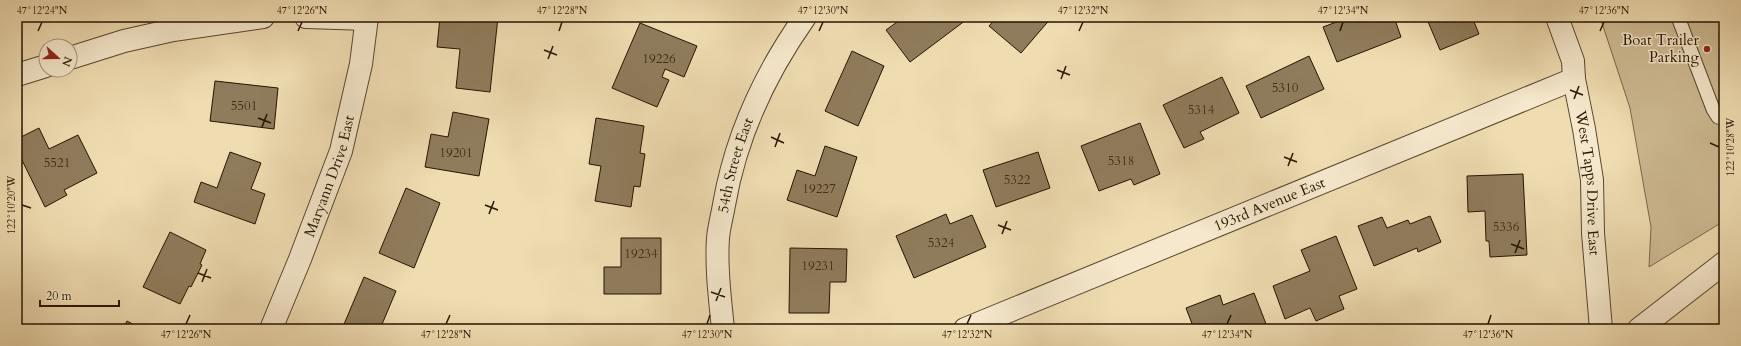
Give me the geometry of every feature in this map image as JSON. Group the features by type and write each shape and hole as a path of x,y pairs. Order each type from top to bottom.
{"street":[{"path":"78,55 124,41 173,30 263,17"},
{"path":"306,17 367,18"},
{"name":"54th Street East","path":"723,329 720,300 718,238 726,193 738,145 753,105 786,45 805,17"},
{"name":"West Tapps Drive East","path":"1557,17 1573,61 1574,79 1592,180 1593,233 1601,329"},
{"name":"Maryann Drive East","path":"271,329 300,259 341,150 361,64 367,18"},
{"path":"17,75 38,68"},
{"name":"193rd Avenue East","path":"965,329 1574,79"},
{"path":"1639,329 1724,263"}],"lane":[{"path":"1678,17 1713,109 1718,117 1724,119"}],"shaded area":[{"path":"1600,17 1724,17 1724,221 1649,267 1651,227 1630,108"}],"building":[{"path":"440,17 498,17 490,92 456,88 460,49 437,47"},
{"path":"904,17 970,17 910,62 886,30"},
{"path":"997,17 1052,17 1021,53 989,26"},
{"path":"1350,17 1394,17 1401,37 1337,62 1323,27"},
{"path":"1426,17 1472,17 1479,34 1440,50"},
{"path":"640,23 697,46 684,77 665,69 662,77 669,80 657,107 612,88"},
{"path":"852,51 884,66 858,126 825,111"},
{"path":"1309,56 1324,89 1261,118 1246,86"},
{"path":"1222,77 1239,113 1200,132 1204,139 1184,148 1163,105"},
{"path":"215,81 278,88 274,129 210,121"},
{"path":"453,112 489,119 479,176 425,167 431,134 448,137"},
{"path":"596,118 644,126 640,153 645,154 640,187 634,186 631,207 595,201 601,166 589,164"},
{"path":"1140,123 1160,174 1134,185 1131,179 1099,191 1081,146"},
{"path":"39,128 49,149 78,135 97,173 64,190 67,195 45,207 17,150 17,139"},
{"path":"825,146 857,157 837,217 787,200 797,170 815,176"},
{"path":"230,152 261,163 251,189 265,194 255,224 194,202 201,182 217,188"},
{"path":"1038,152 1050,188 996,207 983,170"},
{"path":"1523,174 1527,255 1490,257 1489,241 1486,241 1485,211 1468,212 1467,176"},
{"path":"406,188 440,203 414,268 379,253"},
{"path":"946,214 950,224 972,215 986,247 914,278 896,236"},
{"path":"1430,216 1441,242 1418,252 1417,248 1374,266 1358,226 1382,217 1387,228 1408,220 1410,224"},
{"path":"170,232 206,250 200,264 202,265 191,287 189,286 180,304 143,287"},
{"path":"1336,236 1357,289 1339,296 1344,309 1316,321 1310,308 1285,319 1273,286 1310,271 1301,250"},
{"path":"621,238 661,238 661,294 604,294 604,267 621,267"},
{"path":"790,248 847,249 846,282 830,282 829,313 789,313"},
{"path":"364,277 396,291 380,329 342,329"},
{"path":"1254,293 1268,329 1194,329 1186,308 1220,295 1223,305"},
{"path":"127,321 142,329 123,329"},
{"path":"665,325 666,329 644,329"}],"place":[{"name":"Boat Trailer Parking","path":"1707,49"}]}
